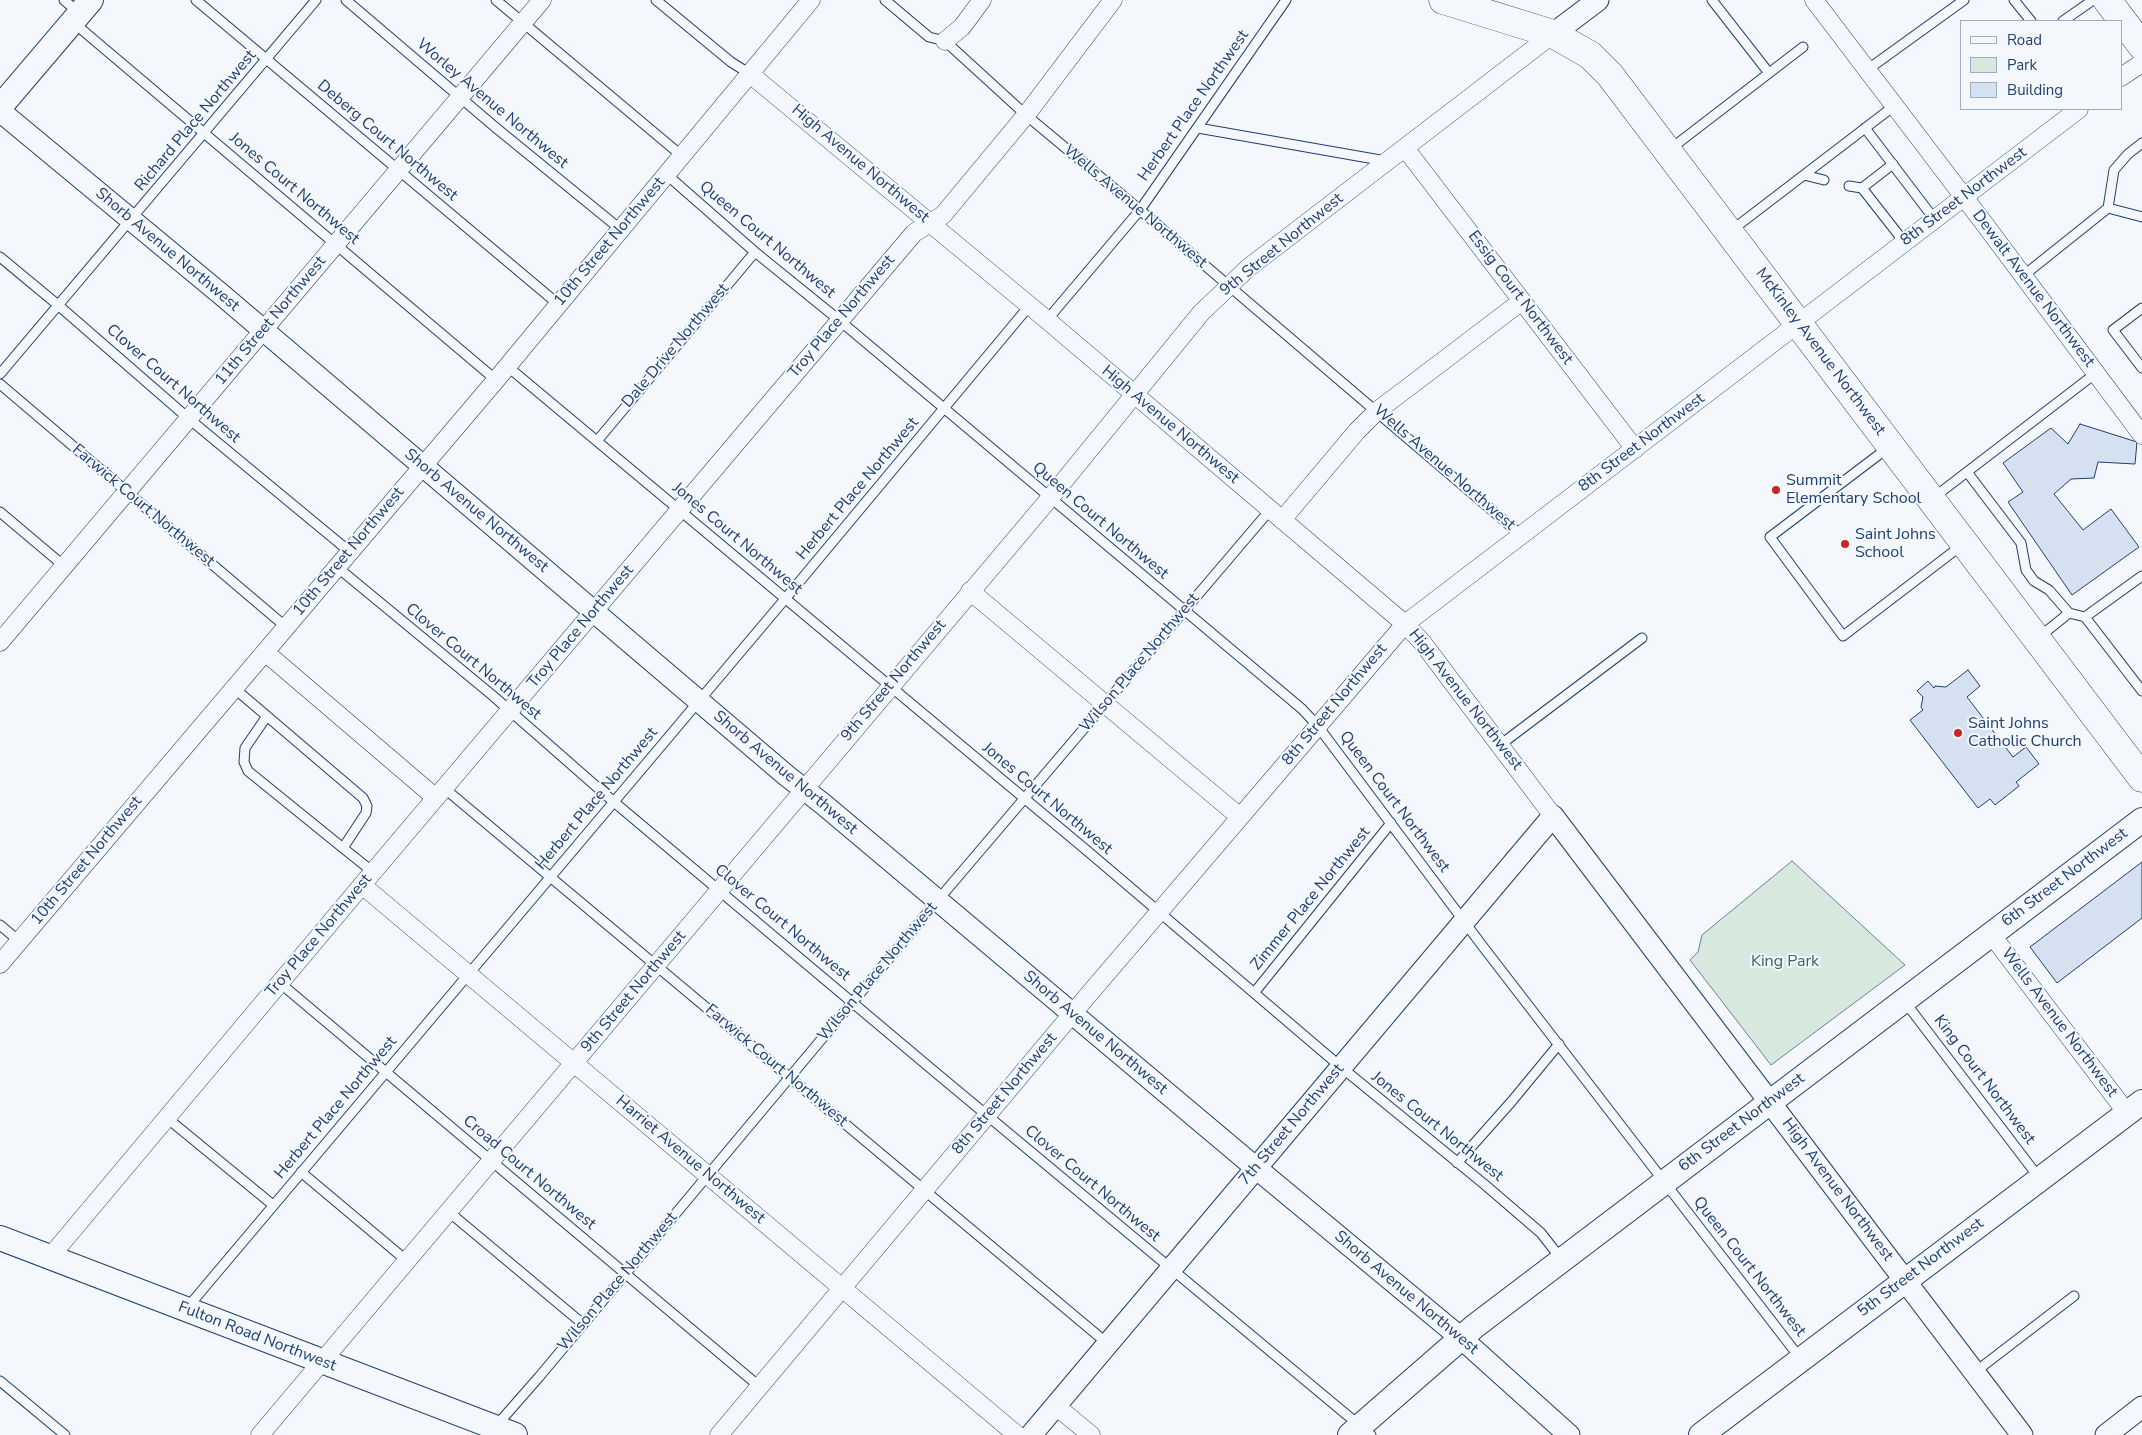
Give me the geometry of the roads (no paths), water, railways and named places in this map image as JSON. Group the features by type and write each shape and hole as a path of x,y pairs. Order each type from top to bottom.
{"main road":[{"name":"McKinley Avenue Northwest","path":"1443,0 1553,34 1590,55 1610,75 1669,150 1890,446 2142,778"},
{"path":"2107,0 2142,46"},
{"path":"0,107 76,9"},
{"name":"6th Street Northwest","path":"1360,1432 1461,1338 2142,820"},
{"name":"5th Street Northwest","path":"1701,1435 2135,1107"},
{"name":"Fulton Road Northwest","path":"0,1238 499,1432"}],"street":[{"name":"11th Street Northwest","path":"2,636 126,493 542,0"},
{"name":"10th Street Northwest","path":"0,964 501,373 812,0"},
{"path":"946,41 962,27 982,0"},
{"name":"Troy Place Northwest","path":"50,1258 368,878 914,232 943,215 1026,116 1113,0"},
{"name":"9th Street Northwest","path":"260,1435 1050,498 1201,313 1228,285 1248,268 1598,0"},
{"name":"Dewalt Avenue Northwest","path":"1814,0 2142,435"},
{"path":"2122,76 2142,63"},
{"name":"High Avenue Northwest","path":"750,74 1030,305 1405,624 1422,642 2022,1435"},
{"name":"8th Street Northwest","path":"719,1435 987,1114 1405,624 2079,110"},
{"name":"Shorb Avenue Northwest","path":"0,111 263,330 804,789 1461,1338 1569,1435"},
{"name":"Essig Court Northwest","path":"1405,148 1635,449"},
{"name":"Wilson Place Northwest","path":"1276,515 1377,411 1522,301"},
{"path":"970,591 1240,817"},
{"name":"Farwick Court Northwest","path":"264,652 440,793"},
{"name":"7th Street Northwest","path":"1031,1435 1553,816"},
{"name":"Harriet Avenue Northwest","path":"368,878 468,974 1017,1435"},
{"name":"Wells Avenue Northwest","path":"1991,934 2135,1107"},
{"path":"1056,1406 1091,1435"},
{"path":"2106,1435 2142,1407"}],"lane":[{"name":"Deberg Court Northwest","path":"196,0 558,304"},
{"name":"Richard Place Northwest","path":"0,374 205,134 316,0"},
{"name":"Worley Avenue Northwest","path":"346,0 620,229"},
{"path":"496,0 682,156"},
{"name":"High Avenue Northwest","path":"656,0 732,62 750,74"},
{"name":"Wells Avenue Northwest","path":"885,0 929,37 946,41 1026,116 1140,210 1521,535"},
{"name":"Herbert Place Northwest","path":"1047,320 1140,210 1286,0"},
{"path":"1712,0 1769,73"},
{"path":"1867,70 1964,0"},
{"path":"2014,0 2030,20"},
{"path":"2064,20 2092,0"},
{"name":"Jones Court Northwest","path":"76,9 205,134 336,245 501,373 597,441 1341,1068 1541,1233 1562,1260"},
{"path":"1669,150 1803,47"},
{"path":"1730,232 1894,106"},
{"path":"1198,128 1388,161"},
{"path":"1865,128 1935,220"},
{"path":"2023,276 2108,208 2114,170 2128,154 2142,143"},
{"path":"1862,188 1893,164"},
{"name":"Queen Court Northwest","path":"666,174 755,252 840,320 1302,709 1317,726 1801,1359"},
{"path":"1804,175 1824,180"},
{"path":"1849,186 1862,188 1905,243"},
{"path":"2108,208 2142,217"},
{"name":"Dale Drive Northwest","path":"597,441 755,252"},
{"name":"Clover Court Northwest","path":"0,257 188,418 350,552"},
{"name":"Herbert Place Northwest","path":"185,1310 785,599 1030,305"},
{"path":"2142,308 2113,330 2142,368"},
{"path":"1931,500 2096,374"},
{"name":"Farwick Court Northwest","path":"0,384 286,627"},
{"path":"1890,446 1770,537 1843,636 1964,544"},
{"path":"1967,472 2021,543 2026,570 2034,582 2049,590 2069,613 2085,618 2142,691"},
{"path":"0,512 64,566"},
{"name":"Wilson Place Northwest","path":"499,1432 583,1324 938,900 1184,611 1276,515"},
{"name":"Clover Court Northwest","path":"337,567 987,1114 1360,1432"},
{"path":"2085,618 2142,576"},
{"path":"2037,639 2069,613"},
{"path":"1500,744 1642,638"},
{"path":"234,688 363,798 367,806 366,812 343,848"},
{"path":"267,716 245,748 244,762 248,771 343,848 368,878"},
{"name":"Farwick Court Northwest","path":"440,793 552,876 1108,1344"},
{"name":"Zimmer Place Northwest","path":"1254,993 1391,824"},
{"path":"0,925 19,941"},
{"name":"Croad Court Northwest","path":"280,983 760,1387"},
{"name":"King Court Northwest","path":"1904,1000 2040,1179"},
{"path":"1457,1163 1559,1044"},
{"path":"167,1118 273,1205"},
{"path":"301,1172 407,1261"},
{"path":"449,1212 583,1324"},
{"path":"1975,1372 2074,1296"},
{"path":"0,1381 65,1435"}],"place":[{"name":"Summit Elementary School","path":"1776,490"},
{"name":"Saint Johns School","path":"1845,544"},
{"name":"Saint Johns Catholic Church","path":"1958,733"}],"park label":[{"name":"King Park","path":"1785,962"}]}
